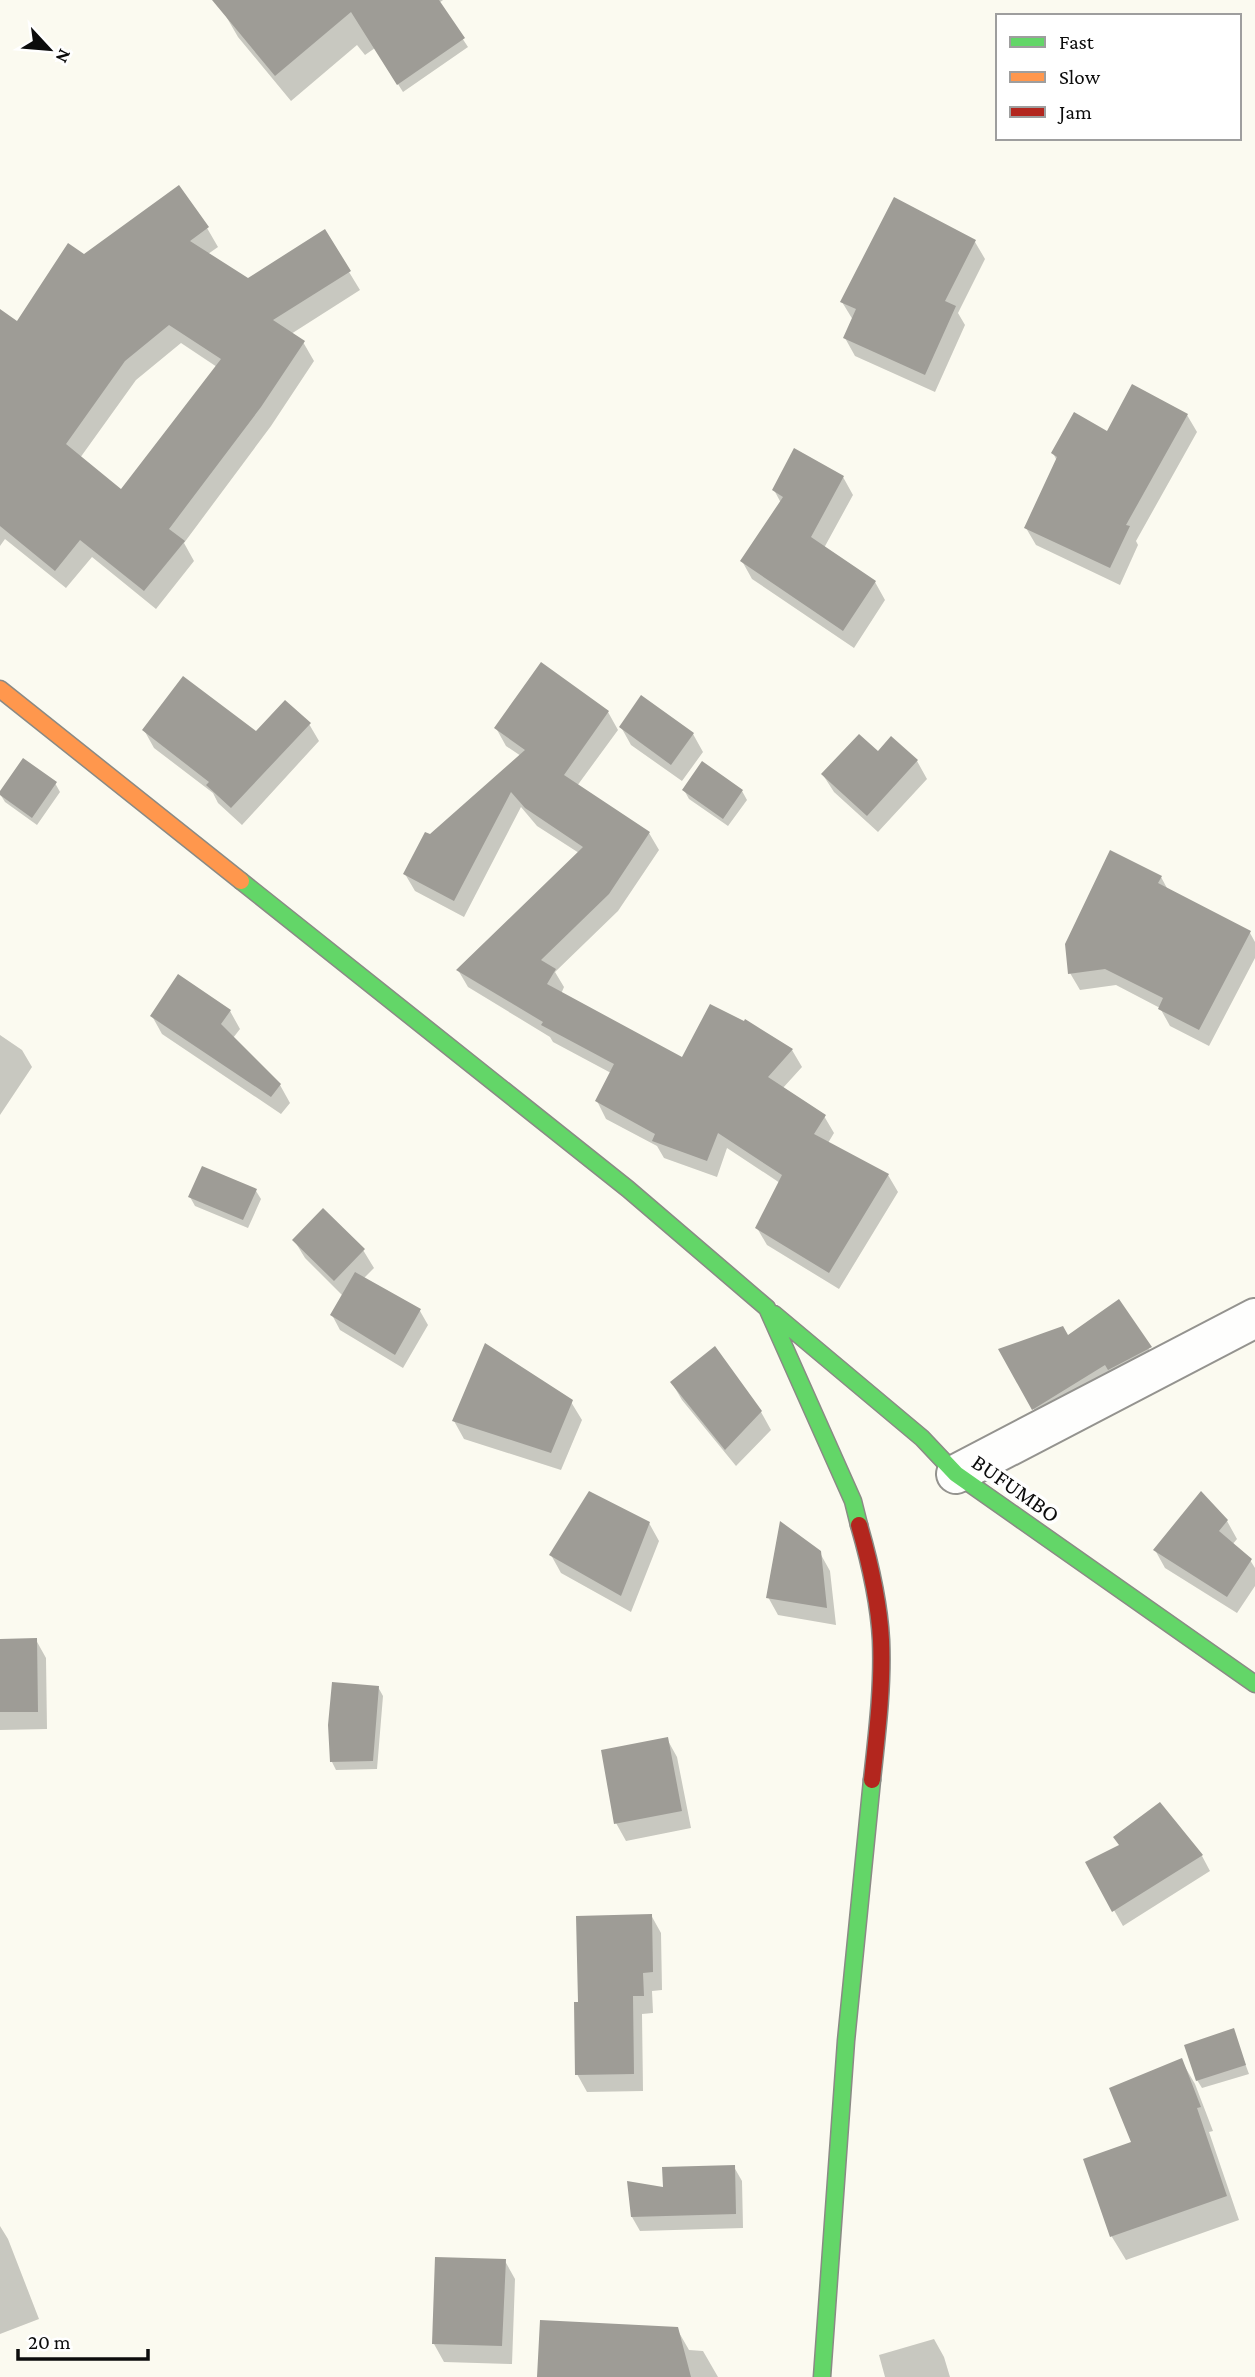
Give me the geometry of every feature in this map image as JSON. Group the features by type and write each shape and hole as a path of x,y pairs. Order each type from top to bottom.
{"street":[{"name":"BUFUMBO","path":"0,689 628,1189 922,1438 956,1474 1255,1684"},
{"path":"768,1308 853,1501 874,1578 881,1640 879,1712 846,2041 821,2377"},
{"path":"956,1474 1255,1318"}],"building":[{"path":"212,0 439,0 465,38 397,85 351,12 275,76"},
{"path":"179,185 209,227 190,241 248,278 325,229 351,271 273,320 305,341 261,407 169,529 185,541 144,591 80,540 55,571 0,526 0,309 17,321 68,243 84,254","holes":["169,325 221,359 121,489 66,444 125,361"]},
{"path":"894,197 976,240 945,301 956,306 925,375 843,338 856,309 840,302"},
{"path":"1132,384 1188,414 1126,525 1130,526 1110,568 1024,528 1057,457 1051,453 1074,412 1107,431"},
{"path":"794,448 844,476 811,537 876,581 843,631 740,561 783,497 772,490"},
{"path":"541,662 609,711 564,775 650,832 609,894 541,960 556,969 547,984 682,1057 710,1004 744,1021 745,1019 793,1049 768,1077 826,1115 814,1134 889,1174 829,1273 755,1228 782,1175 718,1133 707,1161 652,1141 655,1134 595,1101 614,1064 541,1025 543,1022 456,970 583,847 525,808 511,792 454,901 403,874 425,832 430,834 525,750 494,728"},
{"path":"183,676 256,731 285,700 311,723 231,808 206,785 209,782 142,730"},
{"path":"641,695 694,733 671,765 619,727"},
{"path":"859,734 878,751 891,736 918,760 867,816 821,774"},
{"path":"23,758 57,782 32,818 0,795 0,791"},
{"path":"702,761 743,790 723,819 682,790"},
{"path":"1110,850 1162,876 1158,883 1251,931 1199,1030 1158,1009 1163,998 1105,969 1068,974 1065,944"},
{"path":"178,974 231,1010 221,1024 281,1084 271,1097 150,1016"},
{"path":"202,1166 257,1189 243,1220 188,1197"},
{"path":"323,1208 365,1249 334,1281 292,1240"},
{"path":"355,1272 421,1309 395,1355 330,1315"},
{"path":"1119,1299 1152,1347 1108,1370 1105,1365 1032,1410 998,1349 1063,1326 1068,1335"},
{"path":"485,1343 573,1400 551,1453 452,1421"},
{"path":"715,1346 762,1411 725,1450 670,1382"},
{"path":"589,1491 650,1522 621,1596 549,1555"},
{"path":"1201,1491 1228,1520 1219,1531 1252,1559 1227,1597 1153,1550"},
{"path":"780,1521 821,1551 827,1608 766,1598"},
{"path":"37,1638 38,1712 0,1712 0,1639"},
{"path":"332,1682 379,1686 373,1761 330,1762 328,1725"},
{"path":"668,1737 682,1811 614,1824 601,1750"},
{"path":"1160,1802 1203,1855 1112,1912 1085,1862 1119,1845 1113,1837"},
{"path":"652,1914 653,1972 643,1973 644,1996 633,1996 634,2074 575,2075 574,2002 578,2002 576,1916"},
{"path":"1234,2028 1246,2065 1196,2081 1184,2045"},
{"path":"1182,2058 1201,2107 1197,2108 1227,2196 1110,2237 1083,2159 1131,2142 1109,2088"},
{"path":"735,2165 736,2214 631,2217 627,2181 663,2187 662,2167"},
{"path":"435,2257 506,2259 502,2346 432,2344"},
{"path":"540,2320 678,2327 691,2377 537,2377"}],"traffic: fast":[{"path":"241,881 628,1189 767,1308 853,1501 859,1525"},
{"path":"774,1314 922,1438 956,1474 1255,1684"},
{"path":"822,2377 846,2041 872,1780"}],"traffic: slow":[{"path":"0,689 241,881"}],"traffic: jam":[{"path":"859,1525 873,1582 881,1640 878,1728 872,1780"}]}
